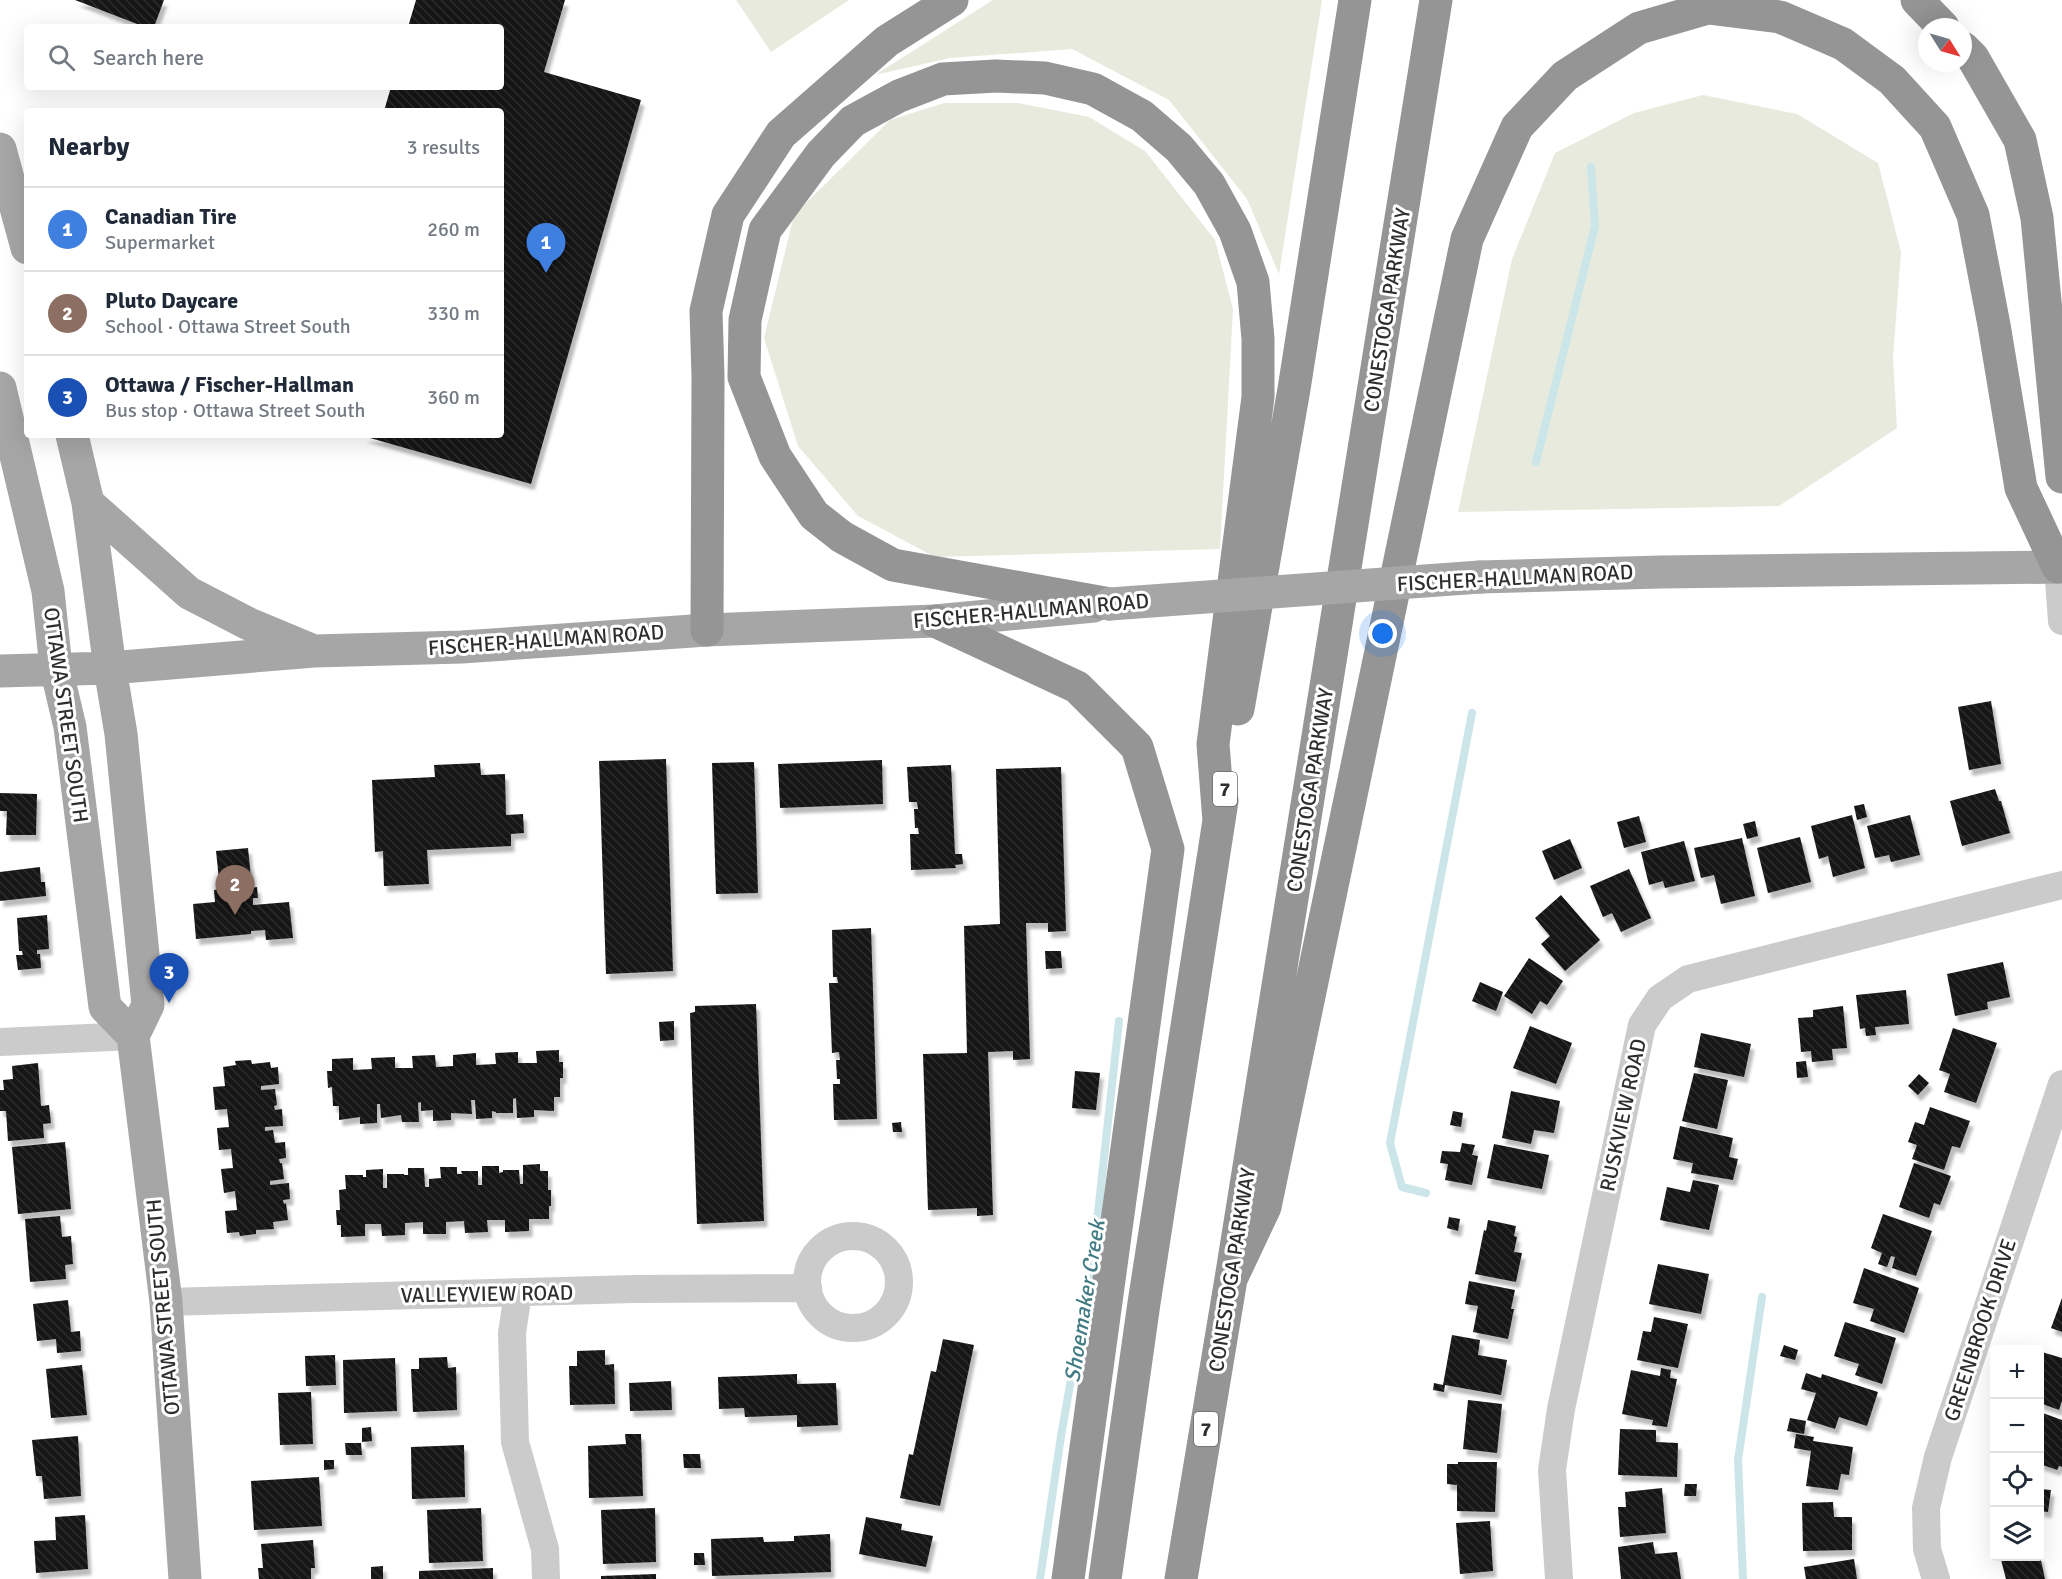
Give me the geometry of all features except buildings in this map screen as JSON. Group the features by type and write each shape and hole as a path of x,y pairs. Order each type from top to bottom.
{"highway":[{"path":"692,631 708,376 706,311 728,215 781,134 887,41 952,0"},
{"name":"7","path":"1105,1579 1144,1303 1219,821 1296,377 1355,0"},
{"name":"CONESTOGA PARKWAY","path":"1180,1579 1231,1279 1436,0"},
{"path":"1917,0 1934,18"},
{"path":"1231,1279 1265,1207 1467,238 1517,127 1565,76 1639,28 1708,8 1780,17 1843,45 1892,81 1935,127 1973,215 2021,488 2061,560"},
{"path":"1972,57 2020,140 2037,218 2062,477"},
{"path":"1110,604 893,564 842,537 814,515 775,456 744,377 745,320 765,230 821,154 853,121 900,96 943,79 996,76 1045,78 1093,89 1142,116 1179,148 1209,184 1235,231 1253,282 1258,339 1258,397 1212,744 1219,821"},
{"path":"935,621 1077,687 1137,747 1168,849 1068,1579"}],"main road":[{"path":"0,149 24,237"},
{"name":"OTTAWA STREET SOUTH","path":"0,388 48,591 56,668 70,727 105,1007 133,1036 166,1302 185,1579"},
{"path":"73,438 88,503 121,734 148,1005 133,1036"},
{"path":"88,503 189,593 249,624 314,651"},
{"name":"FISCHER-HALLMAN ROAD","path":"0,671 110,668 314,651 462,647 692,631 935,621 1110,604 1480,577 2061,560"}],"street":[{"path":"2061,560 2062,621"},
{"name":"RUSKVIEW ROAD","path":"1559,1579 1552,1470 1561,1409 1642,1025 1660,998 1688,979 2062,885"},
{"path":"0,1042 133,1036"},
{"name":"GREENBROOK DRIVE","path":"1935,1579 1927,1549 1926,1508 1938,1457 2062,1084"},
{"name":"VALLEYVIEW ROAD","path":"166,1302 634,1289 808,1288"},
{"path":"518,1293 512,1333 515,1442 545,1548 546,1579"}],"shaded area":[{"path":"736,0 849,0 771,52"},
{"path":"993,0 1322,0 1279,274 1247,199 1169,100 1072,49 950,58 875,75"},
{"path":"1703,95 1797,114 1878,163 1901,252 1893,357 1897,428 1779,506 1458,512 1512,259 1555,153 1634,113"},
{"path":"944,103 1018,103 1089,117 1145,151 1215,240 1233,309 1220,549 935,557 858,516 798,446 764,338 794,215 890,120"}],"waterway":[{"path":"1536,462 1595,226 1591,167"},
{"path":"1426,1193 1402,1187 1390,1143 1472,713"},
{"name":"Shoemaker Creek","path":"1040,1579 1061,1436 1094,1249 1119,1021"},
{"path":"1743,1579 1738,1460 1762,1297"}],"place":[{"name":"Canadian Tire","path":"546,273"},
{"name":"Pluto Daycare","path":"235,915"},
{"name":"Ottawa / Fischer-Hallman","path":"169,1003"}]}
